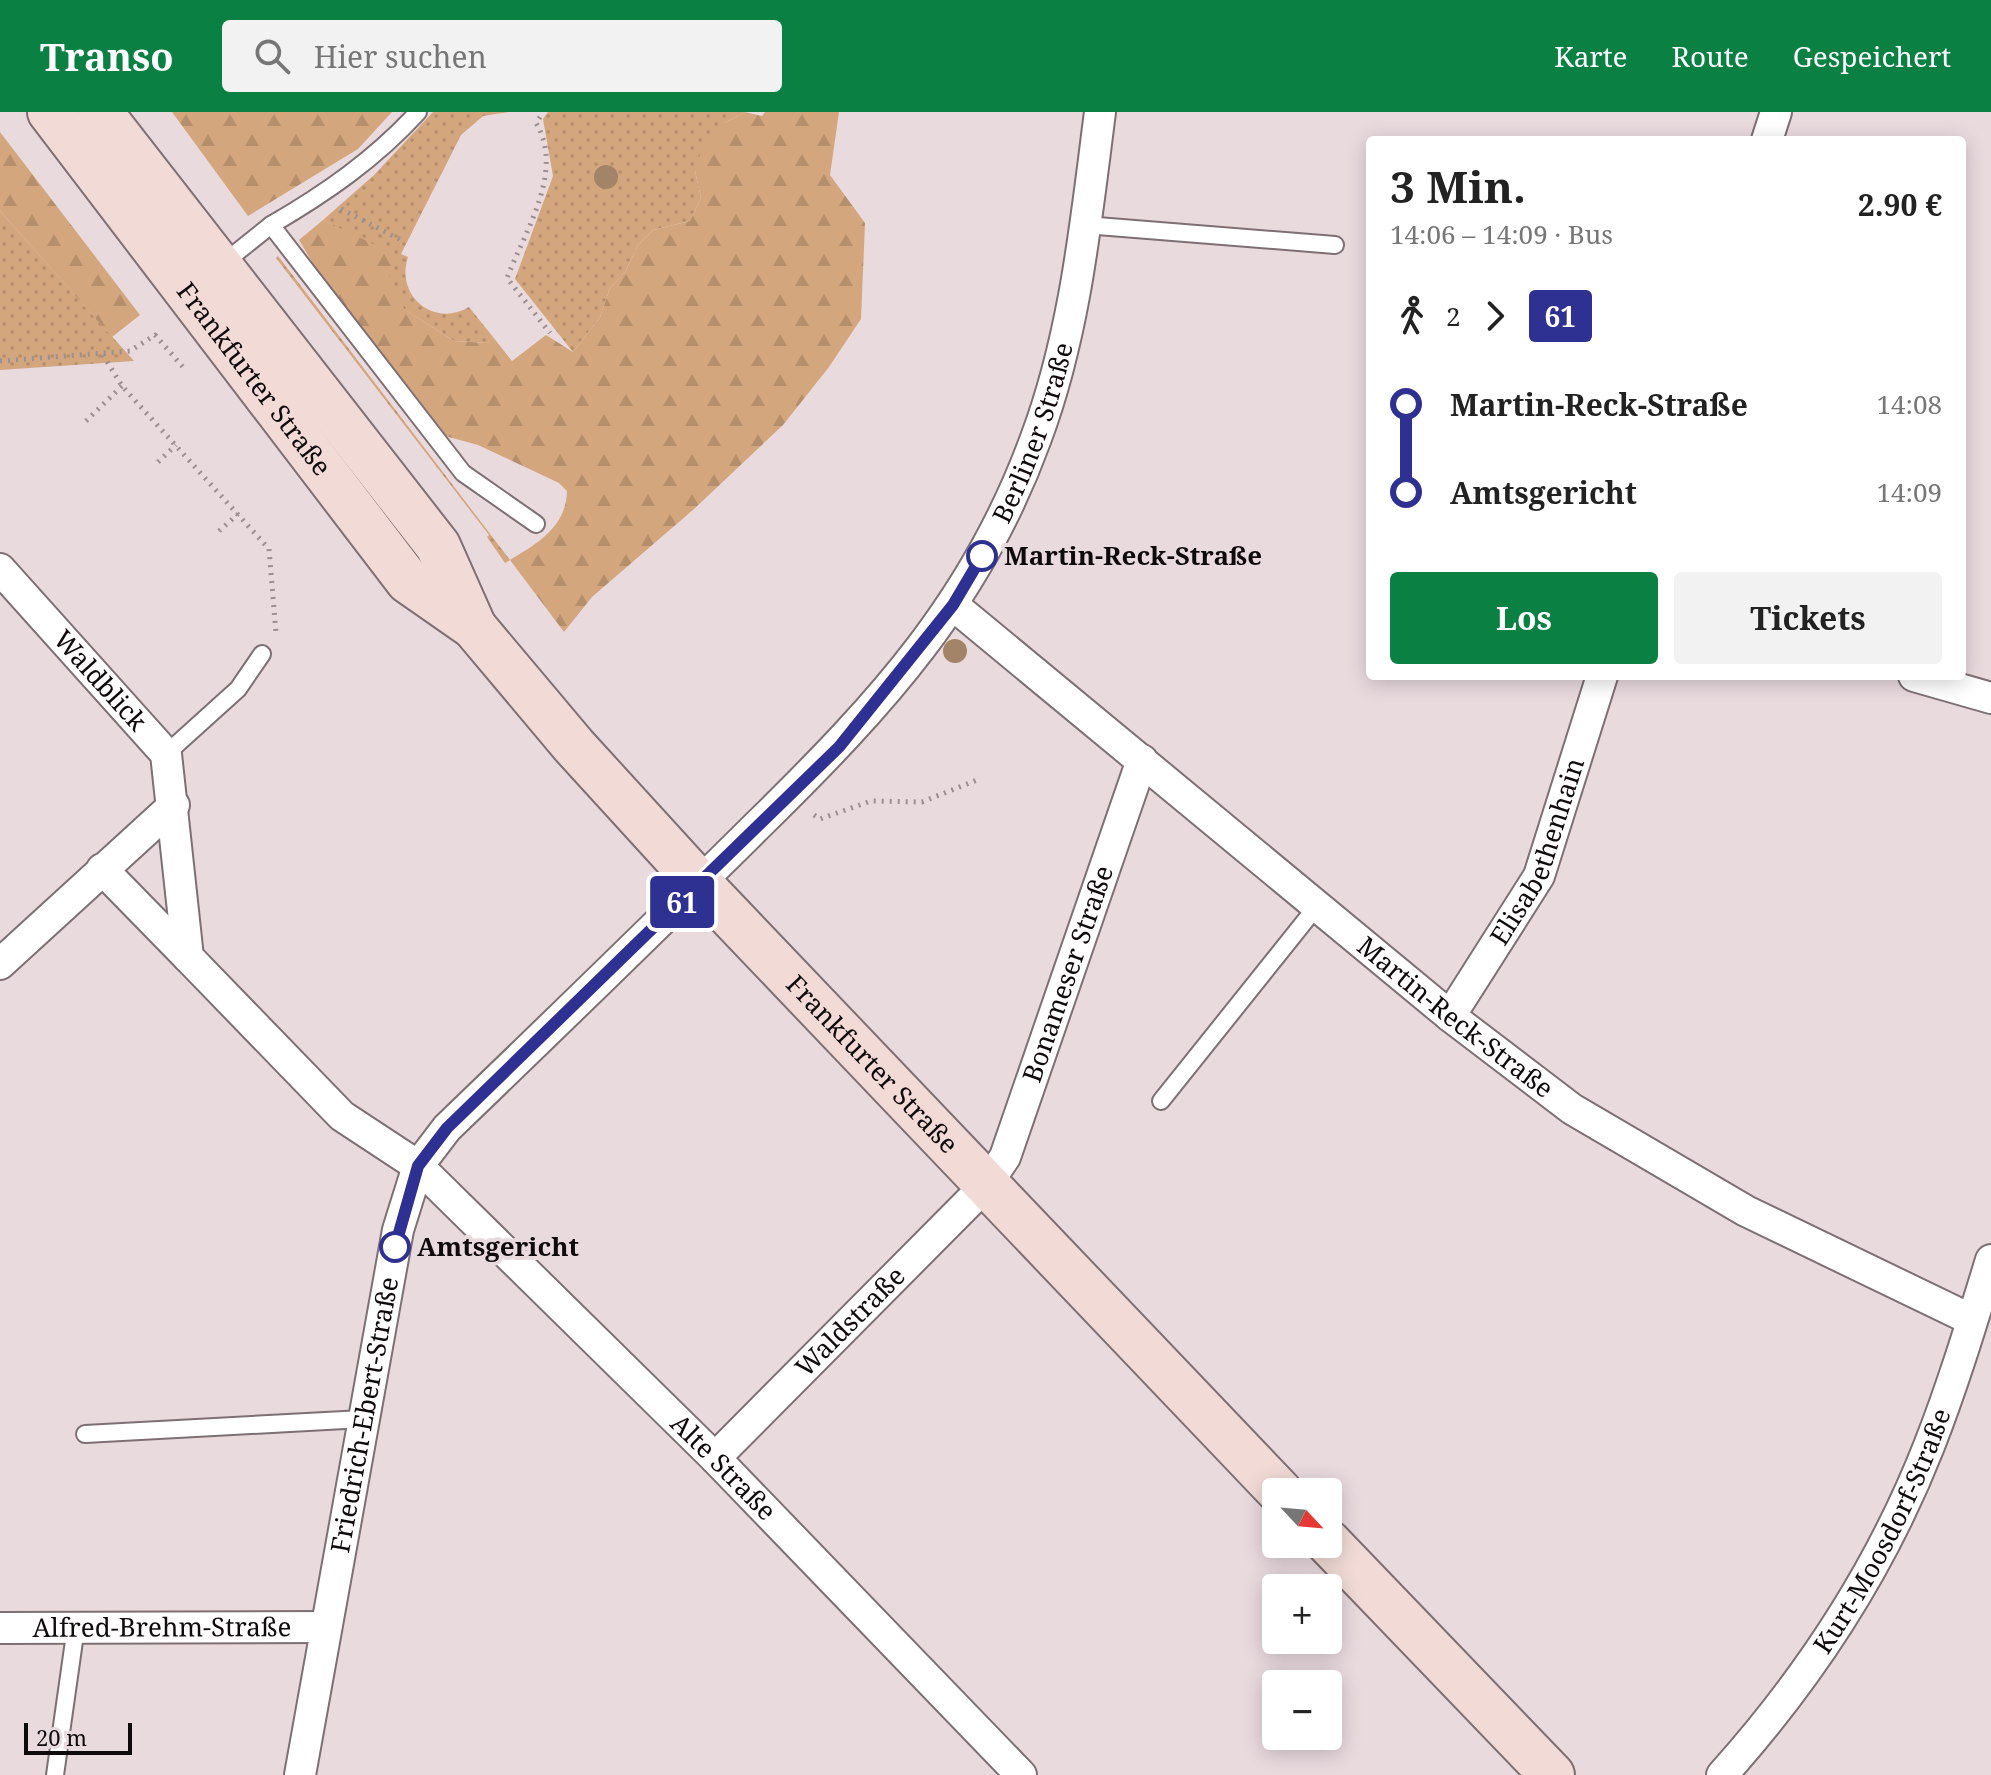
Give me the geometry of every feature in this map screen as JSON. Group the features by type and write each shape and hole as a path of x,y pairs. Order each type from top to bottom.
{"main road":[{"name":"Frankfurter Straße","path":"50,112 204,278"},
{"name":"Frankfurter Straße","path":"100,112 204,278 408,581 474,627 574,746 700,884 1267,1478"},
{"path":"1342,1557 1552,1775"}],"street":[{"name":"Berliner Straße","path":"700,884 839,747 953,605 1002,515 1037,436 1062,349 1085,225 1100,112"},
{"path":"1768,136 1776,112"},
{"name":"Waldblick","path":"0,569 166,754 174,805 188,957"},
{"name":"Martin-Reck-Straße","path":"953,605 1450,1016 1572,1109 1657,1162 1746,1211 1972,1320"},
{"name":"Elisabethenhain","path":"1450,1016 1539,876 1601,680"},
{"path":"1928,680 1991,698"},
{"name":"Bonameser Straße","path":"986,1185 1014,1138 1142,760"},
{"path":"0,964 174,805"},
{"name":"Alte Straße","path":"102,869 342,1116 418,1166 715,1458 1021,1775"},
{"name":"Friedrich-Ebert-Straße","path":"300,1775 398,1230 418,1166 447,1128 700,884"},
{"name":"Waldstraße","path":"715,1458 986,1185"},
{"name":"Kurt-Moosdorf-Straße","path":"1722,1775 1801,1679 1868,1576 1929,1448 1991,1260"},
{"name":"Alfred-Brehm-Straße","path":"0,1628 325,1627"}],"lane":[{"path":"204,278 271,225 320,196 372,159 418,112"},
{"path":"271,225 463,473 536,524"},
{"path":"1085,225 1335,245"},
{"path":"166,754 238,689 262,654"},
{"path":"1161,1101 1317,906"},
{"path":"85,1434 363,1419"},
{"path":"55,1775 76,1627"}],"path":[{"path":"540,117 536,123 545,141 548,168 507,278 550,333"},
{"path":"320,196 403,241"},
{"path":"0,361 130,351 155,335 183,367"},
{"path":"103,355 122,386 269,549 277,633 262,654"},
{"path":"86,421 122,386"},
{"path":"158,462 176,445"},
{"path":"219,531 238,514"},
{"path":"820,819 871,801 922,802 977,780"}],"green space":[{"path":"172,112 392,112 358,149 248,216"},
{"path":"433,112 509,112 483,116 461,135 401,254 408,257 405,271 407,284 420,304 443,314 469,307 493,337 487,343 454,341 404,309 356,237 323,220 374,175"},
{"path":"548,112 745,112 726,122 695,171 701,198 690,221 653,230 638,245 625,272 610,288 600,317 573,352 515,279 553,176 543,119"},
{"path":"745,112 762,116 765,112 839,112 830,175 865,223 861,319 829,367 783,425 694,509 592,597 564,632 510,560 549,533 562,515 567,491 559,483 478,445 445,436 318,272 299,240 323,220 392,253 389,283 404,309 454,341 487,343 493,337 512,361 546,335 573,352 600,317 610,288 625,272 638,245 653,230 690,221 701,198 695,171 702,148 726,122"},
{"path":"0,132 140,315 112,337 0,211"},
{"path":"0,211 134,361 0,370"},
{"path":"278,256 510,560 505,563 487,537 489,535 276,258"}],"bus line":[{"name":"61","path":"395,1247 408,1191 418,1166 430,1148 839,747 916,655 953,605 982,556"}],"place":[{"name":"Martin-Reck-Straße","path":"982,556"},
{"name":"Amtsgericht","path":"395,1247"}]}
